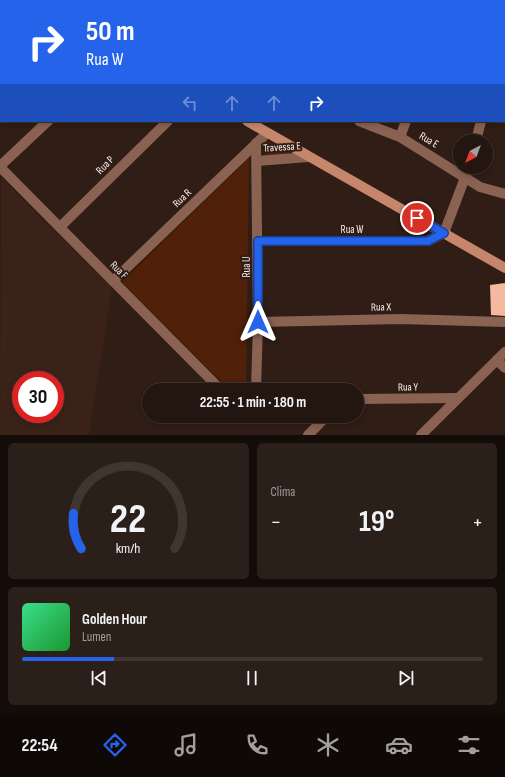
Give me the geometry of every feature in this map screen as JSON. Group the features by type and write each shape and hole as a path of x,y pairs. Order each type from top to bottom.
{"street":[{"path":"0,166 47,122"},
{"name":"Rua P","path":"60,227 167,122"},
{"path":"249,122 505,268"},
{"name":"Rua E","path":"362,122 400,137 453,164"},
{"path":"400,137 406,122"},
{"path":"478,134 481,122"},
{"name":"Rua R","path":"113,281 267,133"},
{"name":"Rua U","path":"256,143 258,241 256,383"},
{"name":"Travessa E","path":"257,161 308,157"},
{"name":"Rua F","path":"0,166 214,383"},
{"path":"444,233 467,174"},
{"name":"Rua E","path":"470,174 480,186 505,194"},
{"name":"Rua W","path":"258,241 428,241 444,233"},
{"name":"Rua X","path":"258,322 401,319 505,322"},
{"path":"421,435 505,352"},
{"path":"497,360 505,368"},
{"name":"Rua Y","path":"364,399 458,398"},
{"path":"308,435 321,423"}],"shaded area":[{"path":"265,139 293,155 264,156"},
{"path":"249,158 246,383 223,383 122,282"},
{"path":"1,178 112,288 89,435 0,435"}],"building":[{"path":"505,283 505,316 491,315 490,285"}],"route":[{"path":"258,322 258,241 428,241 437,238 444,233 417,218"}]}
